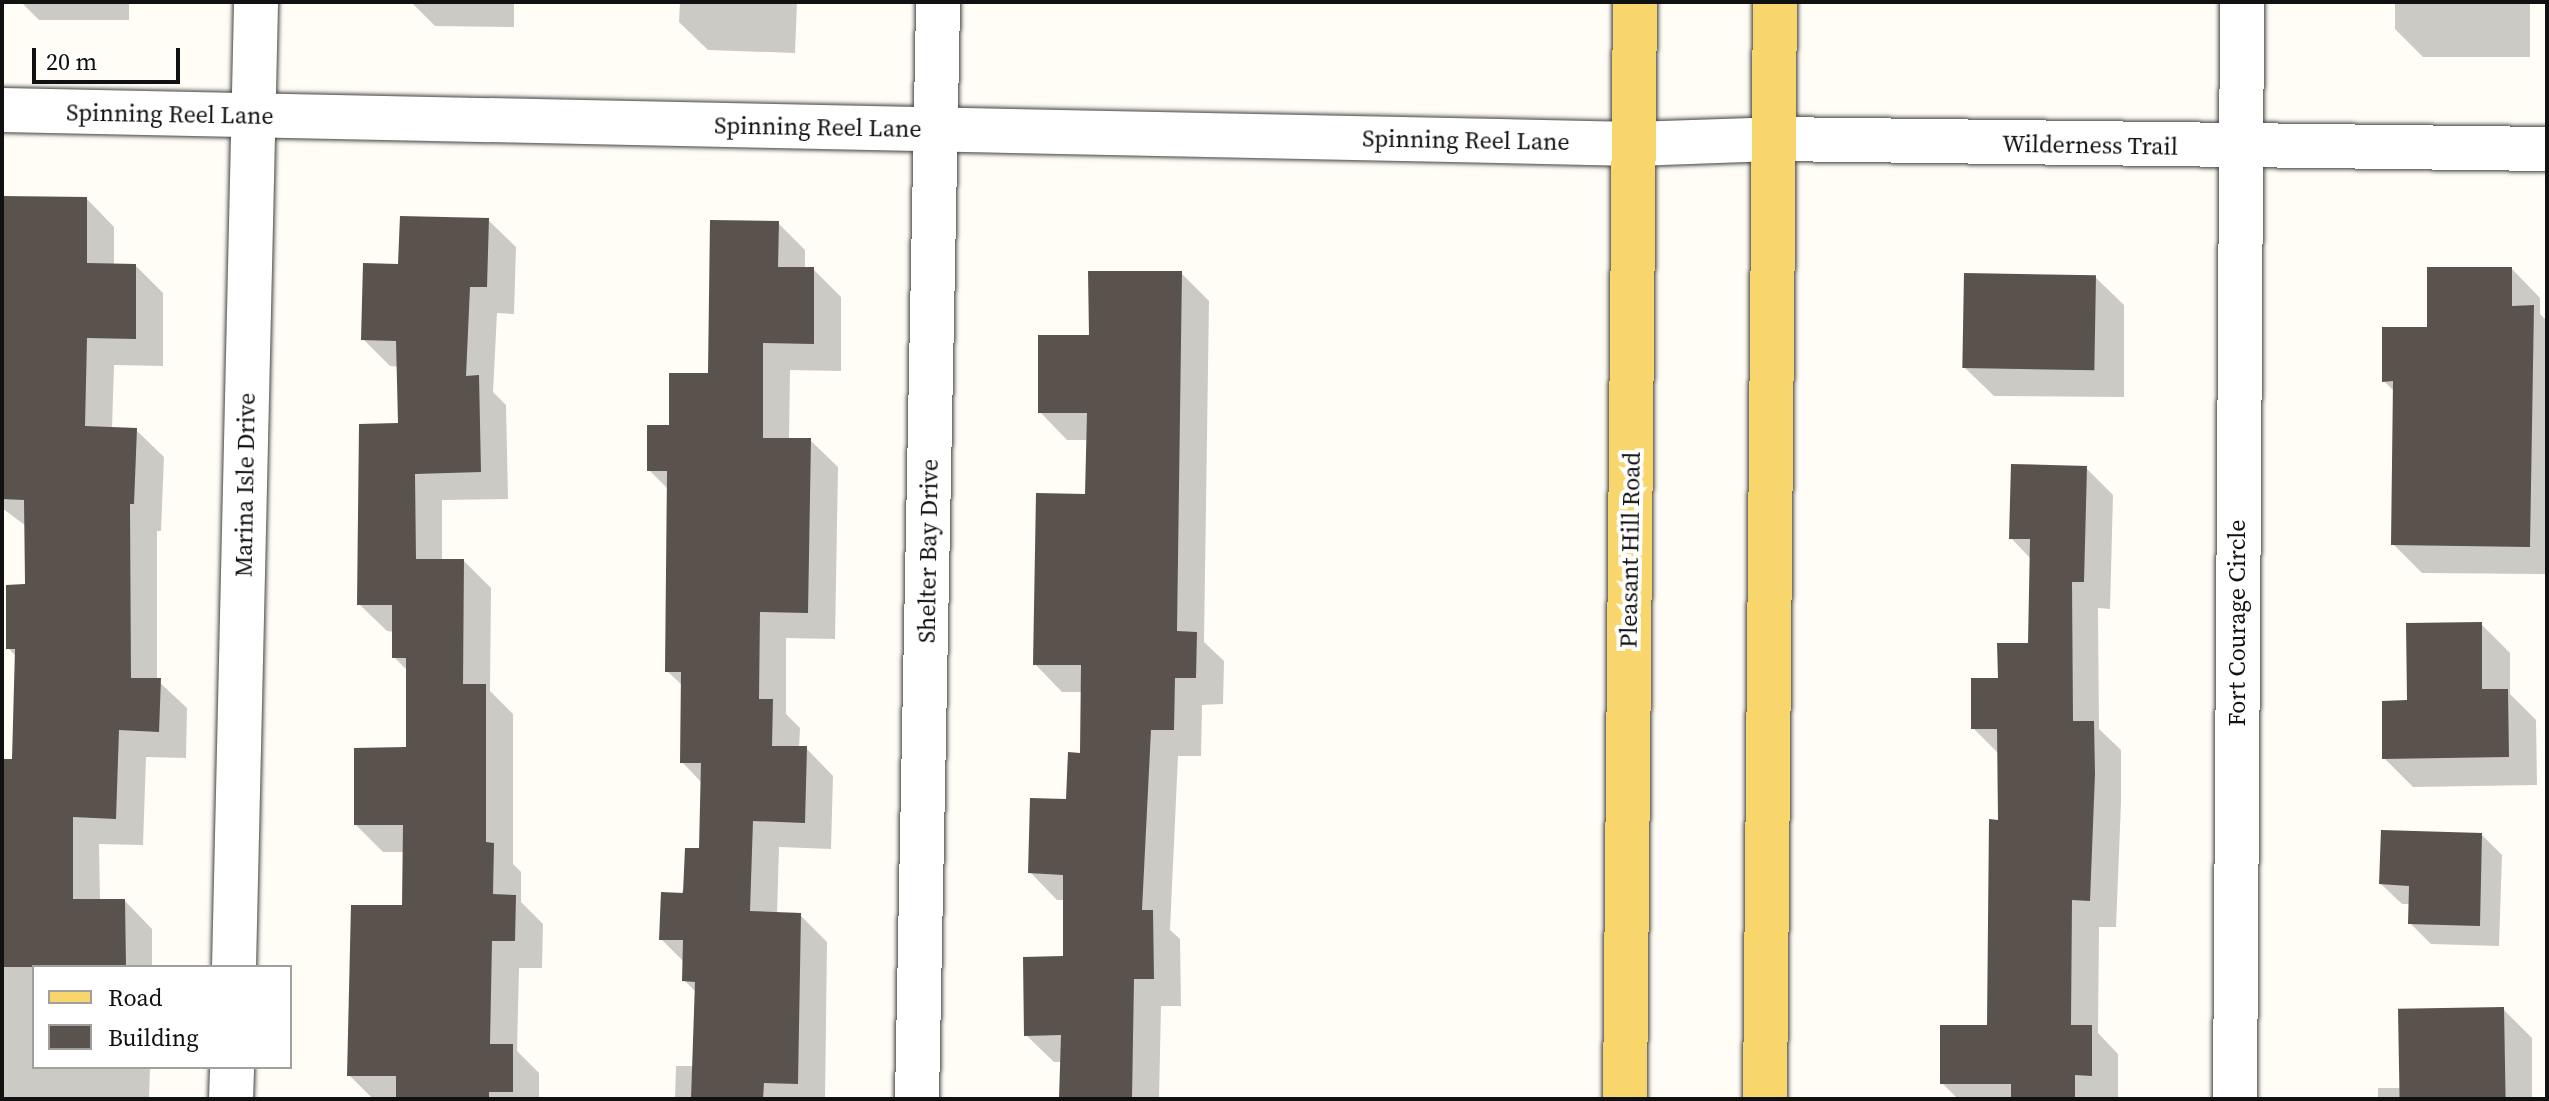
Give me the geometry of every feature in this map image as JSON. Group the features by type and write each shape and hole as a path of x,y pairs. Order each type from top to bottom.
{"main road":[{"name":"Pleasant Hill Road","path":"1625,1099 1635,2"},
{"path":"1765,1099 1775,2"}],"street":[{"name":"Marina Isle Drive","path":"234,965 256,2"},
{"name":"Shelter Bay Drive","path":"917,1099 938,2"},
{"name":"Fort Courage Circle","path":"2235,1099 2242,2"},
{"name":"Spinning Reel Lane","path":"2,110 1634,144"},
{"name":"Wilderness Trail","path":"1634,144 1774,139 2240,148 2547,149"},
{"path":"231,1099 232,1069"}],"building":[{"path":"2,196 87,197 87,263 136,264 136,339 87,338 85,426 137,428 134,504 130,504 131,678 161,678 159,732 119,730 116,819 73,817 73,899 125,899 126,965 2,967 2,759 12,759 15,649 6,649 6,585 25,584 24,500 2,499"},
{"path":"400,216 489,218 487,287 470,287 466,376 479,375 481,472 415,474 416,559 464,559 463,684 486,684 486,842 494,843 493,894 516,895 515,941 492,941 490,1044 513,1044 513,1092 489,1092 489,1099 396,1099 396,1076 347,1076 351,905 402,905 403,825 354,825 354,748 406,747 406,658 392,658 392,605 357,605 359,424 398,423 396,341 361,340 363,263 398,264"},
{"path":"710,220 779,221 778,267 814,267 814,344 763,343 763,438 811,438 808,613 760,612 759,699 773,699 772,746 807,746 805,823 753,821 750,911 801,913 798,1084 764,1083 763,1099 691,1099 695,982 682,981 683,940 659,940 661,892 683,893 685,848 699,848 701,763 680,763 681,672 665,672 667,471 647,471 647,425 669,425 669,373 708,373"},
{"path":"2427,267 2512,267 2512,306 2534,305 2530,547 2391,545 2393,381 2382,382 2382,327 2427,327"},
{"path":"1088,271 1182,271 1177,631 1197,632 1196,678 1175,678 1174,730 1151,730 1142,910 1153,910 1154,979 1134,979 1132,1099 1059,1099 1061,1035 1024,1036 1023,957 1063,956 1063,875 1028,873 1030,798 1066,799 1068,752 1080,753 1081,665 1033,665 1036,493 1085,494 1087,413 1038,413 1038,335 1089,335"},
{"path":"1964,273 2096,275 2094,370 1962,368"},
{"path":"2011,464 2087,466 2084,582 2072,582 2073,721 2094,721 2095,774 2090,901 2072,900 2071,1025 2092,1025 2092,1076 2075,1075 2075,1099 2011,1099 2011,1084 1940,1084 1940,1025 1987,1025 1989,819 1998,820 1997,729 1971,729 1971,678 1998,678 1997,643 2028,643 2030,539 2009,539"},
{"path":"2482,622 2482,689 2508,689 2509,757 2382,759 2382,701 2407,700 2406,623"},
{"path":"2381,830 2482,833 2480,926 2408,924 2409,886 2379,884"},
{"path":"2504,1007 2506,1099 2400,1099 2398,1009"}]}
